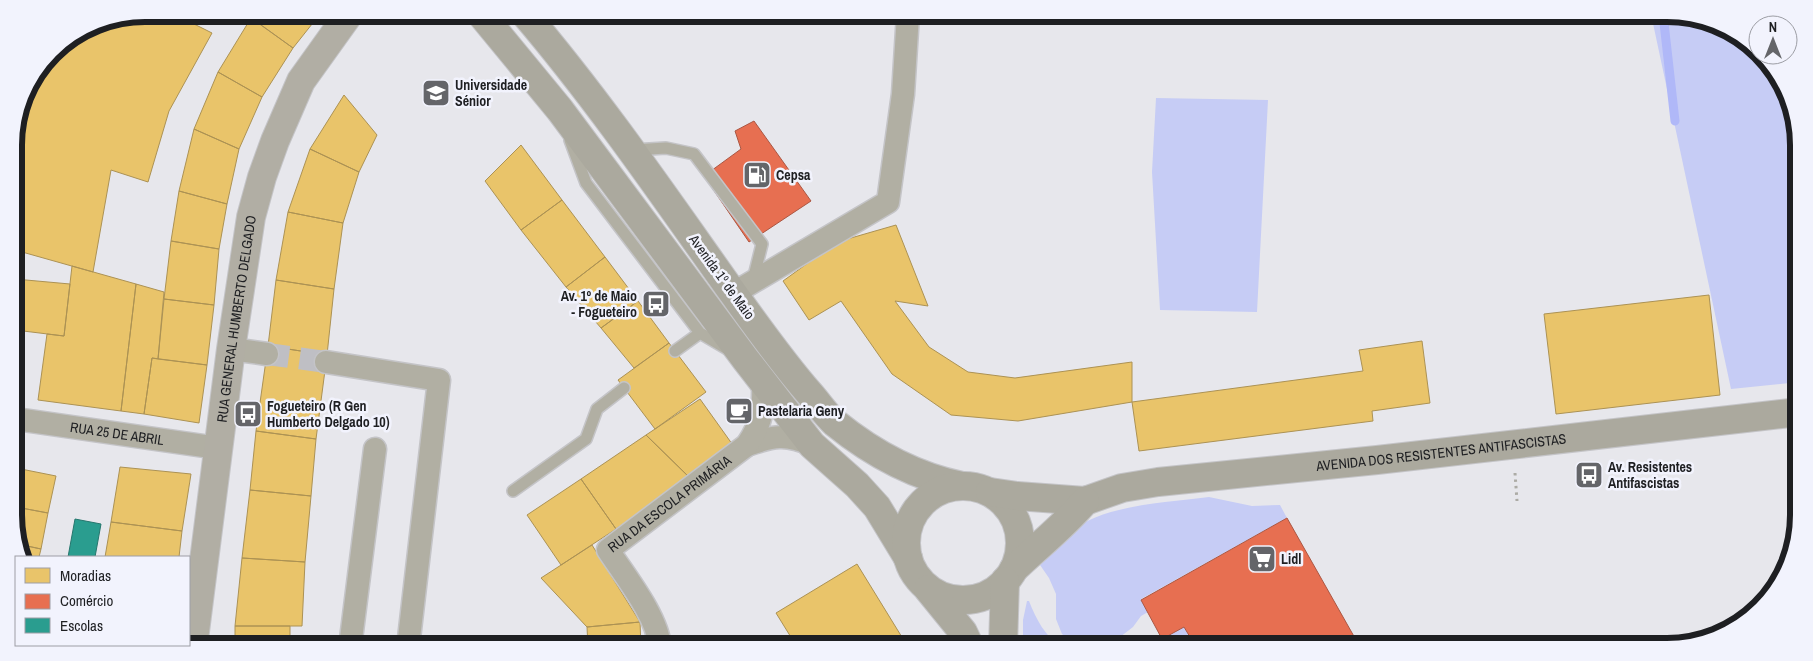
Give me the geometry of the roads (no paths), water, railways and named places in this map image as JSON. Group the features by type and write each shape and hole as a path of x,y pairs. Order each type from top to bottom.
{"main road":[{"path":"487,23 560,110 746,360 812,445 857,485 877,507 915,572 961,638"},
{"name":"Avenida 1º de Maio","path":"532,23 562,58 631,150 743,288 784,364 833,421 870,449 906,469 937,481 962,486"},
{"name":"AVENIDA DOS RESISTENTES ANTIFASCISTAS","path":"990,492 1085,501 1122,488 1158,482 1377,460 1790,413"},
{"path":"908,558 906,544 908,528 914,515 922,503 934,494 947,488 976,487 990,492 1011,511 1018,525 1021,540 1020,555 1010,575 994,591 980,597 965,600 950,598 936,593 924,584"},
{"name":"AVENIDA DOS RESISTENTES ANTIFASCISTAS","path":"1010,575 1045,540 1072,517 1085,501"},
{"path":"1004,638 1010,575"}],"street":[{"path":"743,288 888,202 903,94 907,22"},
{"name":"RUA GENERAL HUMBERTO DELGADO","path":"194,638 231,349 251,217 262,177 275,141 301,81 343,23"},
{"path":"231,349 267,354"},
{"path":"326,362 439,380 409,638"},
{"name":"RUA DA ESCOLA PRIMÁRIA","path":"747,445 756,431 762,416 763,382"},
{"name":"RUA 25 DE ABRIL","path":"22,420 218,448"},
{"name":"RUA DA ESCOLA PRIMÁRIA","path":"659,638 652,618 608,550 747,445 782,436 799,439 812,445"},
{"path":"351,638 375,449"}],"lane":[{"path":"560,110 586,183 700,334 746,360"},
{"path":"631,150 666,148 694,154 762,244 743,288"},
{"path":"675,351 700,334"},
{"path":"513,491 586,439 597,409 624,388"}],"waterway":[{"path":"1664,22 1675,121"}],"tunnel":[{"path":"267,354 326,362"}],"place":[{"name":"Universidade Sénior","path":"436,93"},
{"name":"Cepsa","path":"757,175"},
{"name":"Av. 1º de Maio - Fogueteiro","path":"656,304"},
{"name":"Pastelaria Geny","path":"739,411"},
{"name":"Fogueteiro (R Gen Humberto Delgado 10)","path":"248,414"},
{"name":"Av. Resistentes Antifascistas","path":"1589,475"},
{"name":"Lidl","path":"1262,559"}]}
